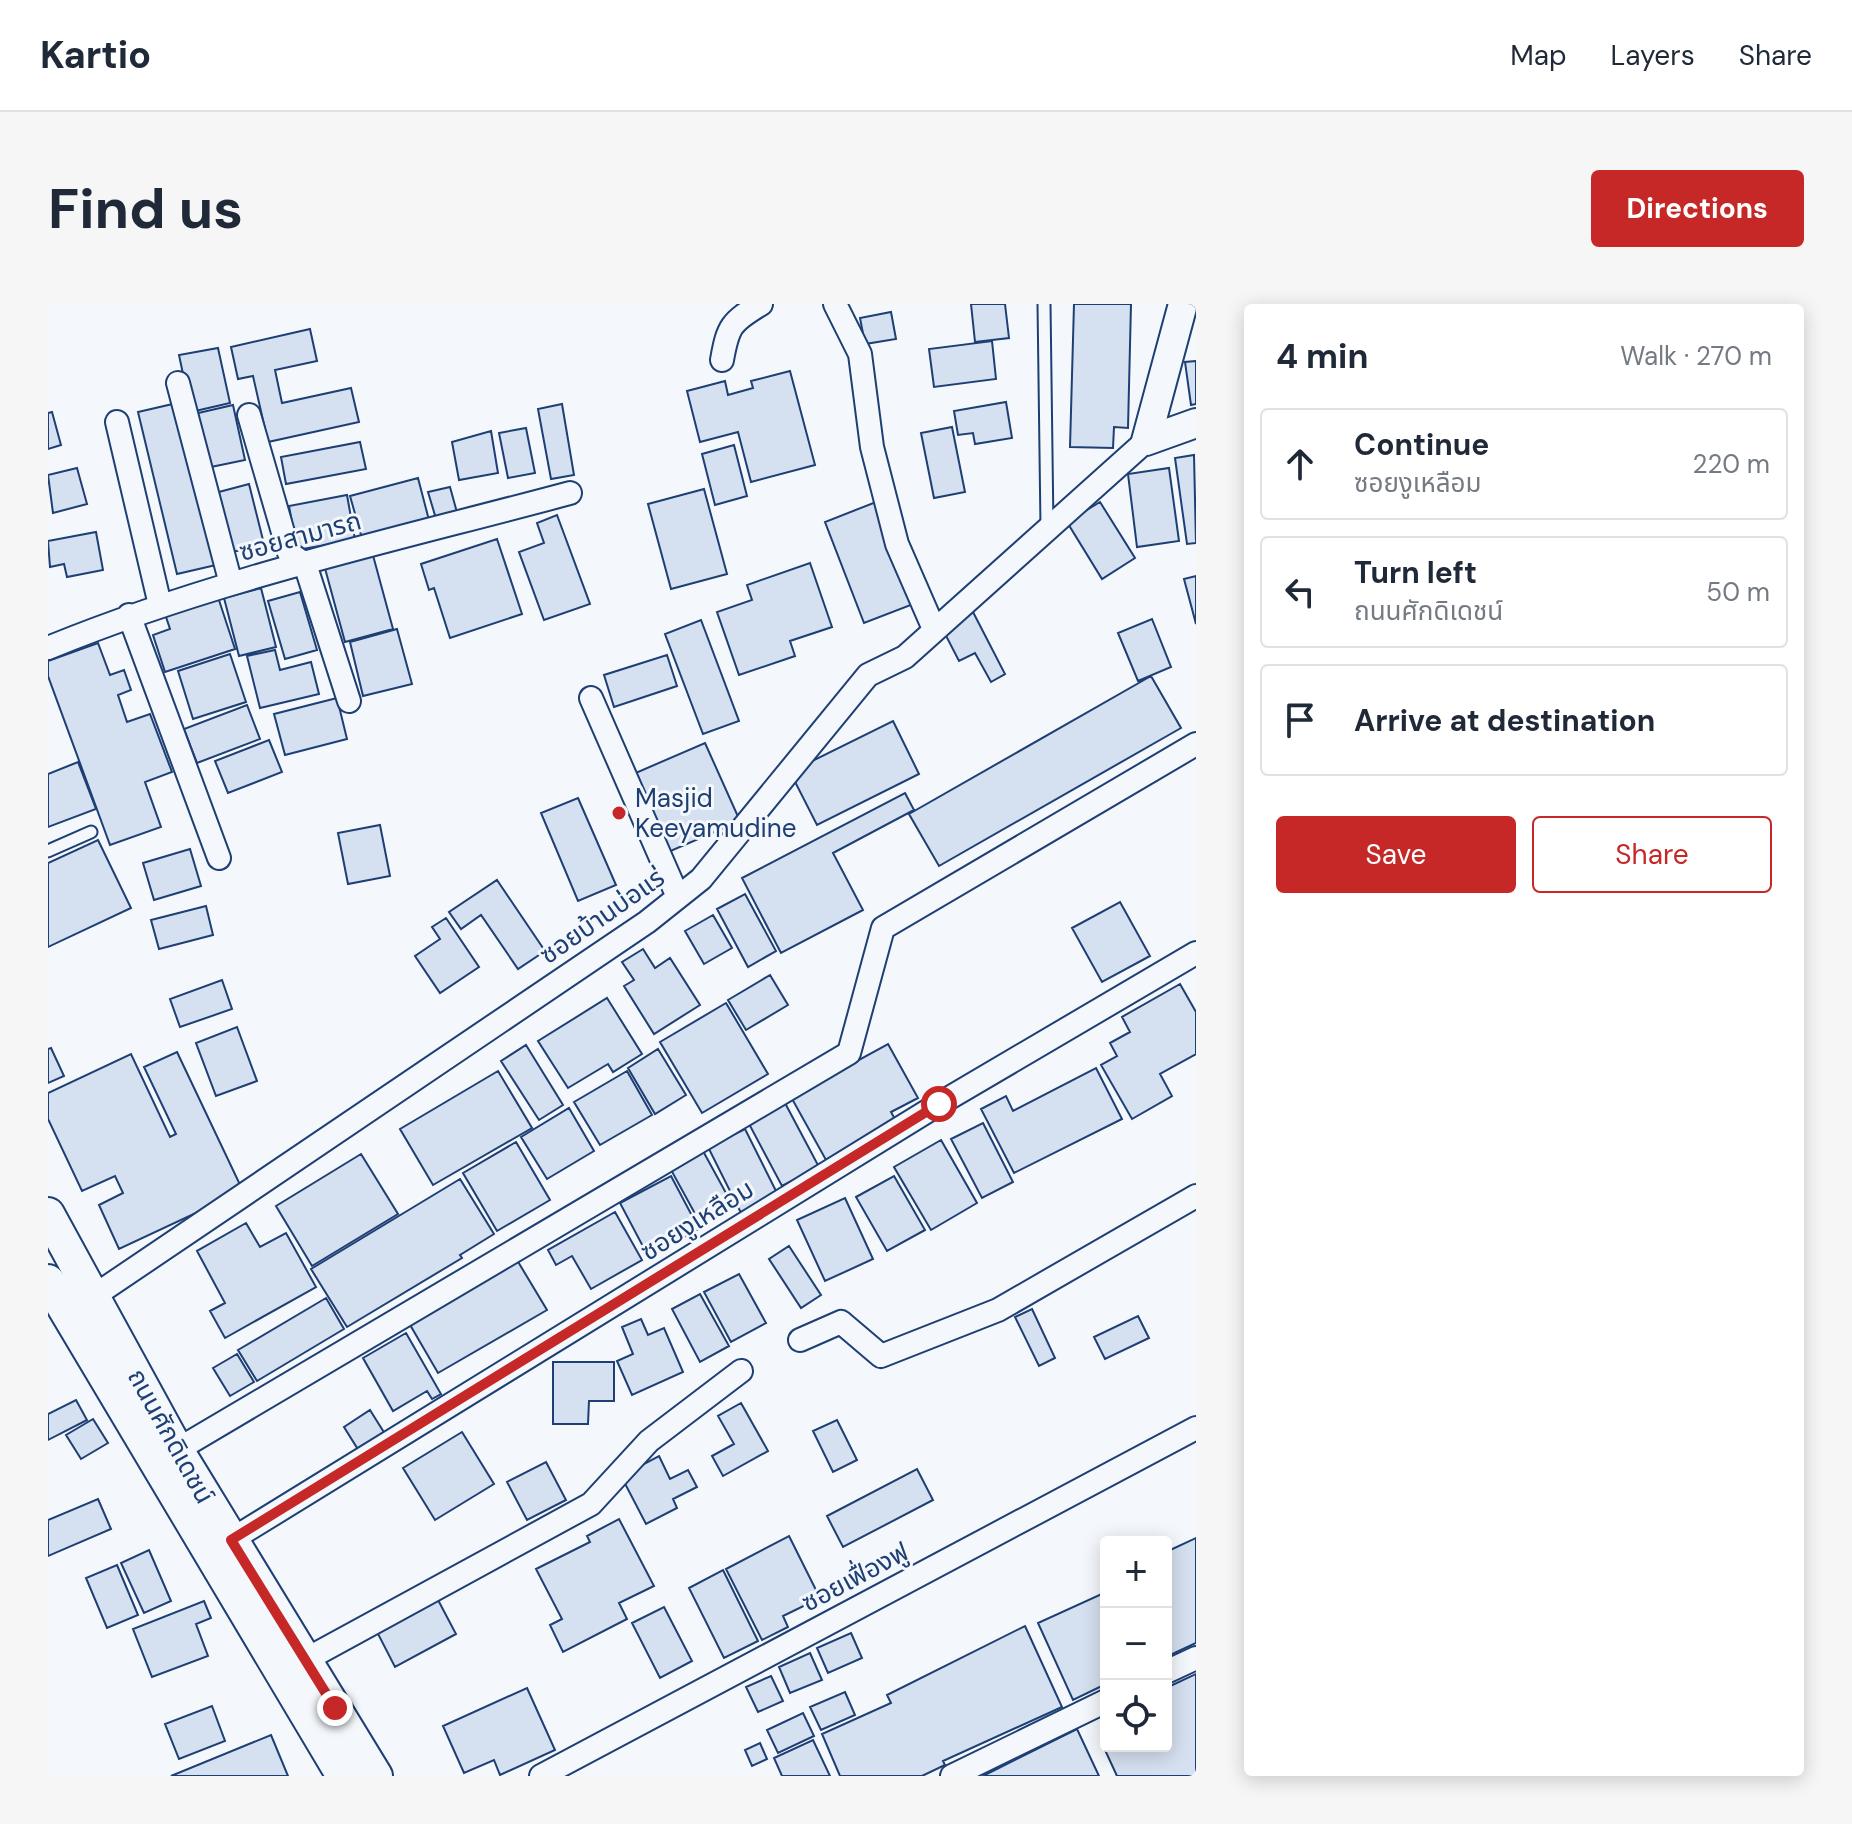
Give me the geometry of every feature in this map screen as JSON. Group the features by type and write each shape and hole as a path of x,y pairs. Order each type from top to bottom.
{"main road":[{"name":"ถนนศักดิเดชน์","path":"48,1214 177,1450 376,1776"},
{"path":"48,1281 343,1776"}],"street":[{"path":"722,360 727,330 737,318 761,304"},
{"path":"835,304 860,354 872,447 897,544 934,629"},
{"path":"1146,441 1183,304"},
{"path":"178,383 231,584"},
{"path":"249,415 289,553 305,564 349,701"},
{"path":"117,422 160,605"},
{"path":"1146,441 1196,423"},
{"name":"ซอยบ้านบ่อแร่","path":"94,1296 647,922 678,897 721,855 868,675 905,657 1146,441"},
{"name":"ซอยสามารถ","path":"48,648 160,605 570,493"},
{"path":"129,615 219,858"},
{"path":"591,698 678,897"},
{"path":"177,1450 849,1053 883,928 1196,744"},
{"name":"ซอยงูเหลือม","path":"231,1540 939,1104 1196,953"},
{"path":"800,1340 841,1322 881,1356 998,1310 1196,1196"},
{"path":"307,1659 591,1504 649,1441 741,1371"},
{"name":"ซอยเฟื่องฟู","path":"541,1776 1196,1428"},
{"path":"1172,1669 1196,1658"},
{"path":"952,1776 1100,1704"}],"lane":[{"path":"1044,304 1047,530"},
{"path":"48,851 91,832"}],"building":[{"path":"971,304 1005,304 1009,338 975,342"},
{"path":"1074,304 1131,304 1128,428 1114,427 1113,448 1070,447"},
{"path":"891,312 896,339 865,344 860,318"},
{"path":"310,329 317,361 275,370 282,403 351,388 359,422 268,442 253,376 238,379 231,347"},
{"path":"992,341 996,379 934,387 929,349"},
{"path":"218,348 230,403 191,412 179,355"},
{"path":"1196,361 1196,404 1191,405 1185,362"},
{"path":"790,371 815,465 751,482 738,432 700,442 687,391 725,381 728,395 753,388 751,381"},
{"path":"1006,402 1012,438 975,444 973,433 958,435 954,411"},
{"path":"177,403 216,565 177,574 138,412"},
{"path":"562,404 574,475 551,479 538,409"},
{"path":"233,405 245,460 206,468 194,414"},
{"path":"52,412 61,445 48,449 48,413"},
{"path":"952,427 965,492 934,498 921,433"},
{"path":"526,428 535,473 508,478 499,433"},
{"path":"491,431 498,473 459,480 452,442"},
{"path":"360,442 366,469 286,484 281,457"},
{"path":"734,445 747,496 715,505 702,454"},
{"path":"1194,455 1196,543 1187,544 1175,458"},
{"path":"77,468 87,504 53,513 48,475"},
{"path":"1169,468 1179,541 1137,547 1128,474"},
{"path":"418,478 430,524 363,542 350,496"},
{"path":"249,484 264,544 229,553 215,493"},
{"path":"450,487 458,516 437,522 428,492"},
{"path":"704,489 727,574 671,589 648,504"},
{"path":"347,495 355,540 297,550 289,506"},
{"path":"876,502 916,603 864,623 825,522"},
{"path":"1100,502 1135,558 1102,579 1067,522"},
{"path":"557,515 590,604 544,620 519,552 544,543 537,523"},
{"path":"96,532 103,570 67,577 64,564 50,567 48,541"},
{"path":"497,539 522,614 450,638 434,588 429,590 421,564"},
{"path":"371,548 393,629 345,642 323,561"},
{"path":"810,563 832,627 790,641 795,656 739,675 717,612 752,600 747,585"},
{"path":"1196,576 1196,624 1184,579"},
{"path":"261,588 276,647 239,656 224,598"},
{"path":"300,592 317,650 285,659 268,601"},
{"path":"217,594 235,649 165,672 153,635 170,629 164,611"},
{"path":"973,612 1005,674 991,682 975,653 959,661 942,628"},
{"path":"1152,619 1171,667 1138,681 1118,633"},
{"path":"701,620 739,721 703,734 665,634"},
{"path":"397,629 412,684 363,696 350,642"},
{"path":"98,643 110,675 124,670 131,690 118,695 127,722 150,714 172,772 145,782 161,827 110,845 48,676 48,661"},
{"path":"275,650 280,670 311,662 319,694 260,708 247,656"},
{"path":"230,654 246,702 193,719 178,671"},
{"path":"667,655 677,686 614,707 604,675"},
{"path":"1151,676 1181,728 939,866 909,814"},
{"path":"337,698 347,739 285,755 274,714"},
{"path":"247,705 260,739 197,763 184,729"},
{"path":"893,721 919,774 817,825 790,772"},
{"path":"269,740 282,772 228,793 215,761"},
{"path":"705,743 740,821 666,853 631,775"},
{"path":"78,762 96,809 48,827 48,774"},
{"path":"905,793 914,810 833,853 863,910 781,953 742,878"},
{"path":"578,798 616,885 578,901 541,813"},
{"path":"380,825 390,876 348,884 338,833"},
{"path":"98,840 131,908 48,947 48,863"},
{"path":"190,849 201,886 154,900 143,863"},
{"path":"497,880 545,951 518,969 481,915 461,929 449,912"},
{"path":"745,894 776,951 748,967 717,909"},
{"path":"1120,902 1150,956 1102,982 1072,928"},
{"path":"206,906 213,935 159,949 151,920"},
{"path":"713,915 732,948 704,964 685,931"},
{"path":"446,918 479,967 440,993 415,956 440,939 432,927"},
{"path":"643,949 655,968 670,958 700,1005 654,1034 624,986 634,980 622,962"},
{"path":"770,975 788,1005 746,1030 728,1000"},
{"path":"222,980 232,1009 180,1027 170,999"},
{"path":"1180,984 1196,1012 1196,1054 1160,1074 1172,1096 1132,1119 1101,1065 1117,1056 1110,1043 1130,1032 1122,1017"},
{"path":"607,998 642,1054 613,1072 608,1064 568,1088 538,1041"},
{"path":"726,1003 768,1074 702,1113 660,1042"},
{"path":"237,1027 257,1081 216,1096 196,1043"},
{"path":"888,1044 918,1098 891,1112 896,1121 826,1160 791,1097"},
{"path":"526,1045 563,1105 539,1120 501,1061"},
{"path":"51,1048 64,1076 48,1083 48,1049"},
{"path":"658,1049 686,1095 655,1114 628,1068"},
{"path":"177,1052 243,1191 119,1249 99,1205 123,1193 115,1176 82,1191 48,1119 48,1093 131,1054 170,1137 176,1134 144,1067"},
{"path":"1096,1068 1122,1119 1014,1173 981,1109 1006,1096 1013,1111"},
{"path":"498,1071 532,1128 433,1185 400,1129"},
{"path":"627,1071 652,1115 600,1145 574,1102"},
{"path":"785,1103 819,1167 782,1186 748,1122"},
{"path":"569,1108 594,1151 547,1179 521,1137"},
{"path":"983,1123 1013,1182 982,1198 951,1139"},
{"path":"745,1129 778,1195 741,1213 708,1147"},
{"path":"941,1140 977,1203 931,1230 894,1167"},
{"path":"516,1142 550,1200 497,1231 463,1173"},
{"path":"703,1151 732,1204 699,1221 670,1168"},
{"path":"361,1154 398,1214 312,1266 276,1206"},
{"path":"671,1176 699,1229 648,1256 620,1203"},
{"path":"894,1176 925,1230 887,1251 856,1197"},
{"path":"460,1179 494,1234 460,1255 462,1258 347,1327 311,1269"},
{"path":"845,1198 873,1259 825,1281 797,1220"},
{"path":"615,1212 642,1260 591,1289 572,1256 556,1265 548,1250"},
{"path":"246,1223 260,1247 286,1233 316,1287 225,1338 210,1311 225,1303 197,1251"},
{"path":"789,1246 821,1295 801,1308 769,1259"},
{"path":"517,1260 547,1310 438,1373 409,1323"},
{"path":"739,1274 766,1323 731,1342 704,1292"},
{"path":"700,1294 729,1346 700,1362 672,1309"},
{"path":"326,1298 344,1329 257,1381 238,1350"},
{"path":"1032,1309 1055,1358 1039,1366 1015,1317"},
{"path":"1138,1316 1149,1338 1105,1359 1094,1337"},
{"path":"641,1319 648,1335 664,1328 683,1372 632,1395 617,1361 633,1354 622,1327"},
{"path":"406,1333 441,1394 432,1399 427,1391 393,1411 363,1358"},
{"path":"237,1354 254,1382 230,1396 213,1368"},
{"path":"553,1362 614,1362 614,1401 589,1401 588,1424 553,1424"},
{"path":"76,1400 87,1420 48,1440 48,1414"},
{"path":"741,1403 768,1451 723,1476 712,1456 734,1444 718,1416"},
{"path":"370,1410 385,1434 359,1451 344,1427"},
{"path":"93,1419 108,1443 81,1459 66,1435"},
{"path":"837,1420 857,1460 833,1472 813,1431"},
{"path":"462,1432 494,1484 435,1520 403,1468"},
{"path":"659,1456 670,1479 688,1470 697,1487 673,1499 677,1508 646,1524 621,1476"},
{"path":"546,1462 566,1500 527,1520 507,1482"},
{"path":"917,1469 933,1500 843,1547 827,1516"},
{"path":"98,1499 111,1529 48,1556 48,1520"},
{"path":"619,1519 654,1586 619,1603 627,1619 563,1652 550,1625 562,1619 536,1569 590,1542 587,1536"},
{"path":"789,1536 820,1598 783,1616 788,1627 762,1640 726,1569"},
{"path":"1196,1538 1196,1643 1172,1654 1172,1608 1172,1549"},
{"path":"149,1550 171,1601 144,1613 121,1563"},
{"path":"117,1565 138,1615 107,1628 86,1578"},
{"path":"723,1570 758,1641 724,1658 689,1588"},
{"path":"1100,1595 1100,1687 1073,1700 1038,1623"},
{"path":"437,1598 456,1634 395,1667 376,1630"},
{"path":"204,1601 211,1618 196,1624 208,1656 152,1677 133,1629"},
{"path":"664,1607 692,1661 660,1678 632,1623"},
{"path":"1025,1626 1062,1707 943,1761 945,1765 922,1776 840,1776 822,1734 891,1703 887,1695"},
{"path":"851,1633 862,1658 828,1673 817,1648"},
{"path":"810,1653 822,1680 790,1693 779,1667"},
{"path":"1196,1674 1196,1776 1117,1776 1106,1752 1172,1752 1172,1685"},
{"path":"771,1676 783,1701 758,1712 746,1687"},
{"path":"527,1688 555,1750 500,1775 494,1760 464,1773 443,1726"},
{"path":"845,1692 855,1715 821,1730 810,1707"},
{"path":"212,1706 225,1741 179,1759 165,1724"},
{"path":"803,1713 814,1736 778,1753 767,1730"},
{"path":"1077,1729 1099,1776 983,1776"},
{"path":"271,1735 288,1776 171,1776"},
{"path":"813,1740 830,1776 782,1776 774,1758"},
{"path":"760,1743 767,1759 752,1766 745,1750"}],"place":[{"name":"Masjid Keeyamudine","path":"619,813"}],"route":[{"path":"335,1708 231,1540 939,1104"}]}
